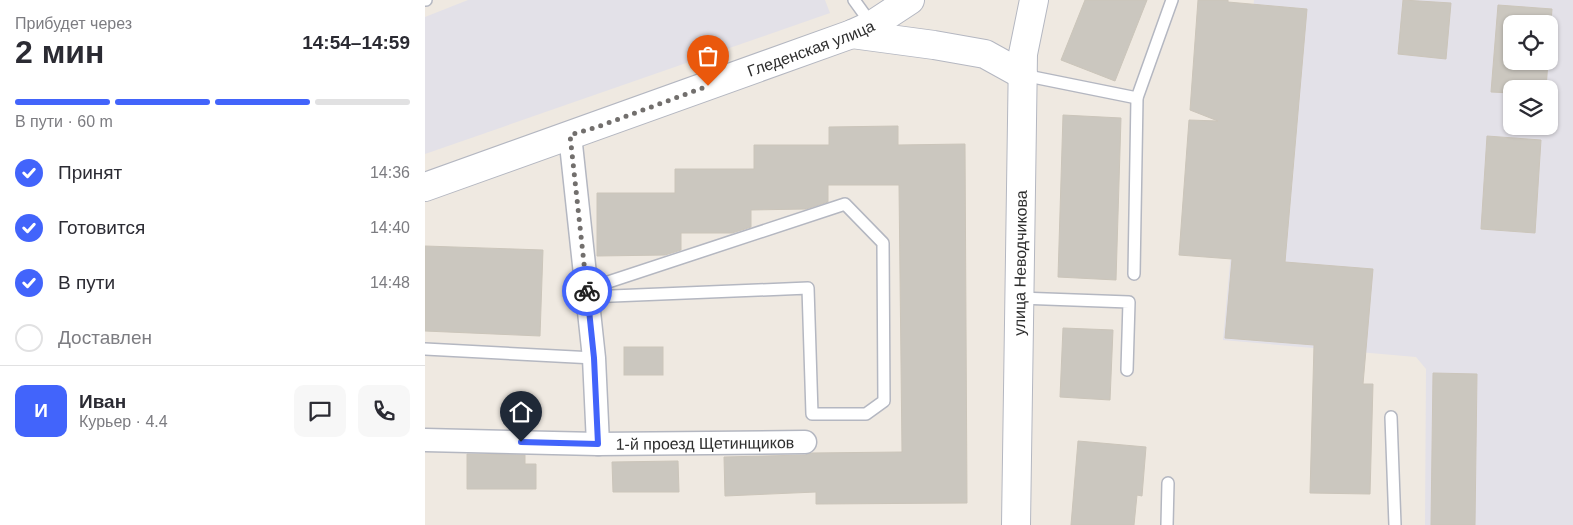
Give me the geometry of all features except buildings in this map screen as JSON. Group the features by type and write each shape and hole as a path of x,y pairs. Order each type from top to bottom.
{"main road":[{"name":"Гледенская улица","path":"425,187 597,127 862,30 910,0"},
{"name":"улица Неводчикова","path":"1016,525 1023,54 1033,0"},
{"path":"862,30 985,54 1023,75"}],"street":[{"path":"570,135 594,358 598,444"},
{"name":"1-й проезд Щетинщиков","path":"425,440 598,444 805,442"}],"lane":[{"path":"854,0 862,30"},
{"path":"1134,274 1137,98 1172,0"},
{"path":"1023,75 1137,98"},
{"path":"845,204 883,243 884,401 866,414 812,414 808,288 587,293 845,204"},
{"path":"1019,298 1129,302 1127,370"},
{"path":"425,349 594,358"},
{"path":"1391,417 1395,525"},
{"path":"1167,525 1168,483"}],"shaded area":[{"path":"468,0 825,0 830,13 425,154 425,17"},
{"path":"1254,0 1573,0 1573,525 1425,525 1426,369 1416,357 1223,340"}],"way so far":[{"path":"587,291 570,135 708,86"}],"route":[{"path":"521,442 598,444 594,358 587,291"}]}
